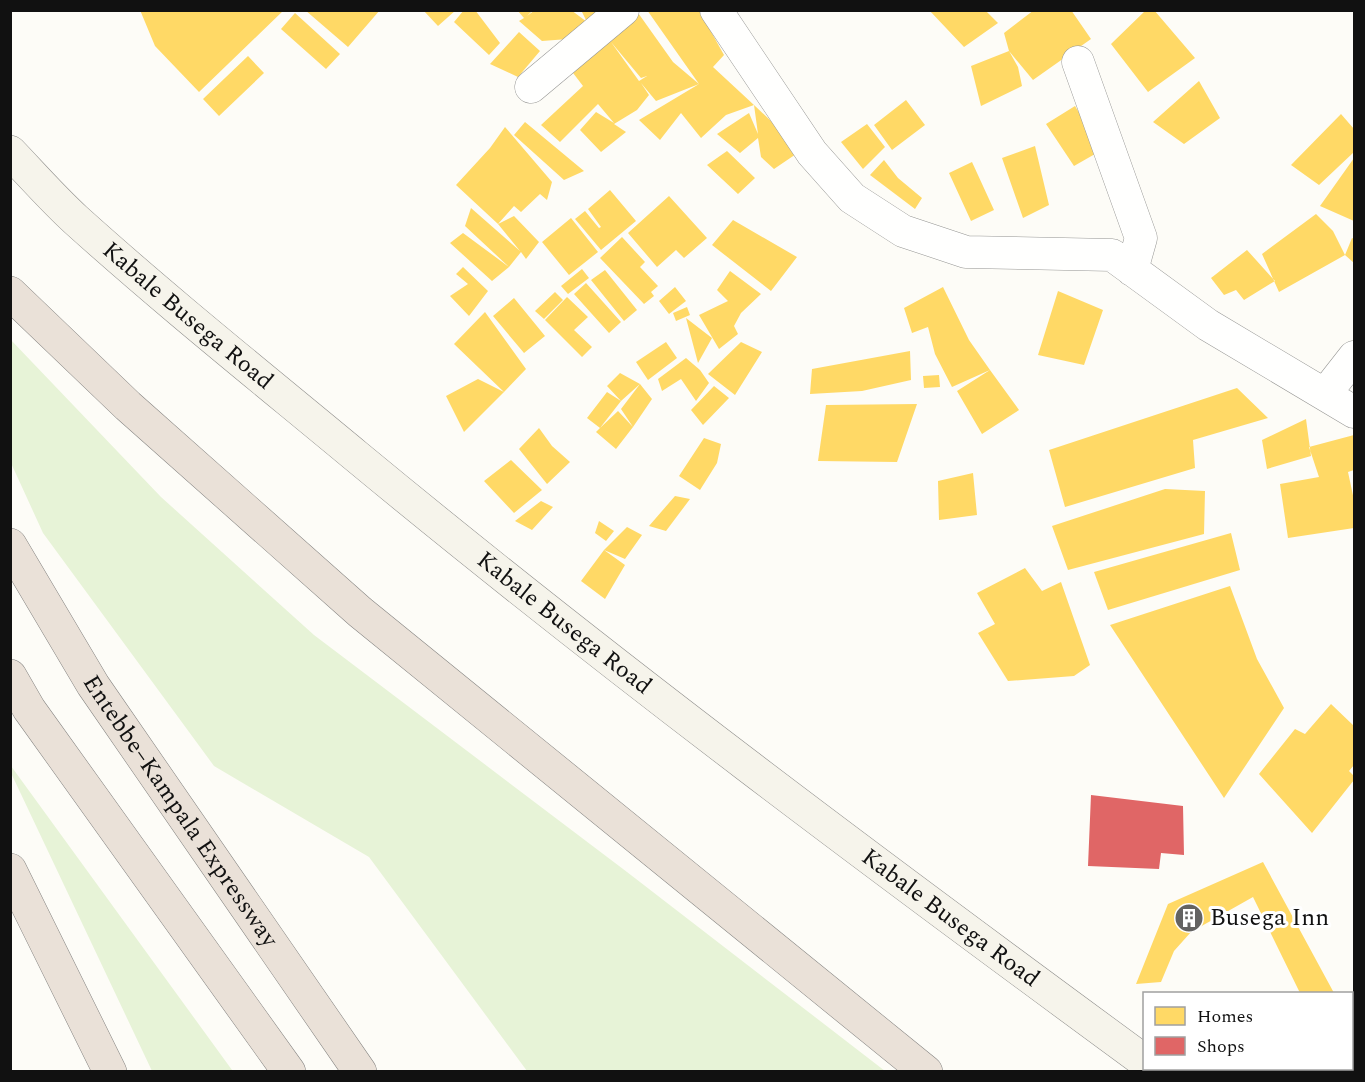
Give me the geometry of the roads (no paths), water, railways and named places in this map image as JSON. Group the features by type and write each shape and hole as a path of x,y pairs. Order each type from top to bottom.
{"highway":[{"path":"10,293 128,406 360,612 926,1071"},
{"name":"Entebbe–Kampala Expressway","path":"10,545 93,686 360,1071"},
{"path":"10,676 29,709 289,1071"},
{"path":"10,870 110,1071"}],"street":[{"path":"531,87 623,10"},
{"path":"716,10 812,153 852,198 903,231 966,252 1112,255 1208,325 1354,412"},
{"path":"1078,62 1141,238 1132,270"},
{"name":"Kabale Busega Road","path":"10,152 74,218 192,319 393,487 568,628 887,873 1143,1060"},
{"path":"1325,394 1354,357"}],"place":[{"name":"Busega Inn","path":"1189,918"}]}
